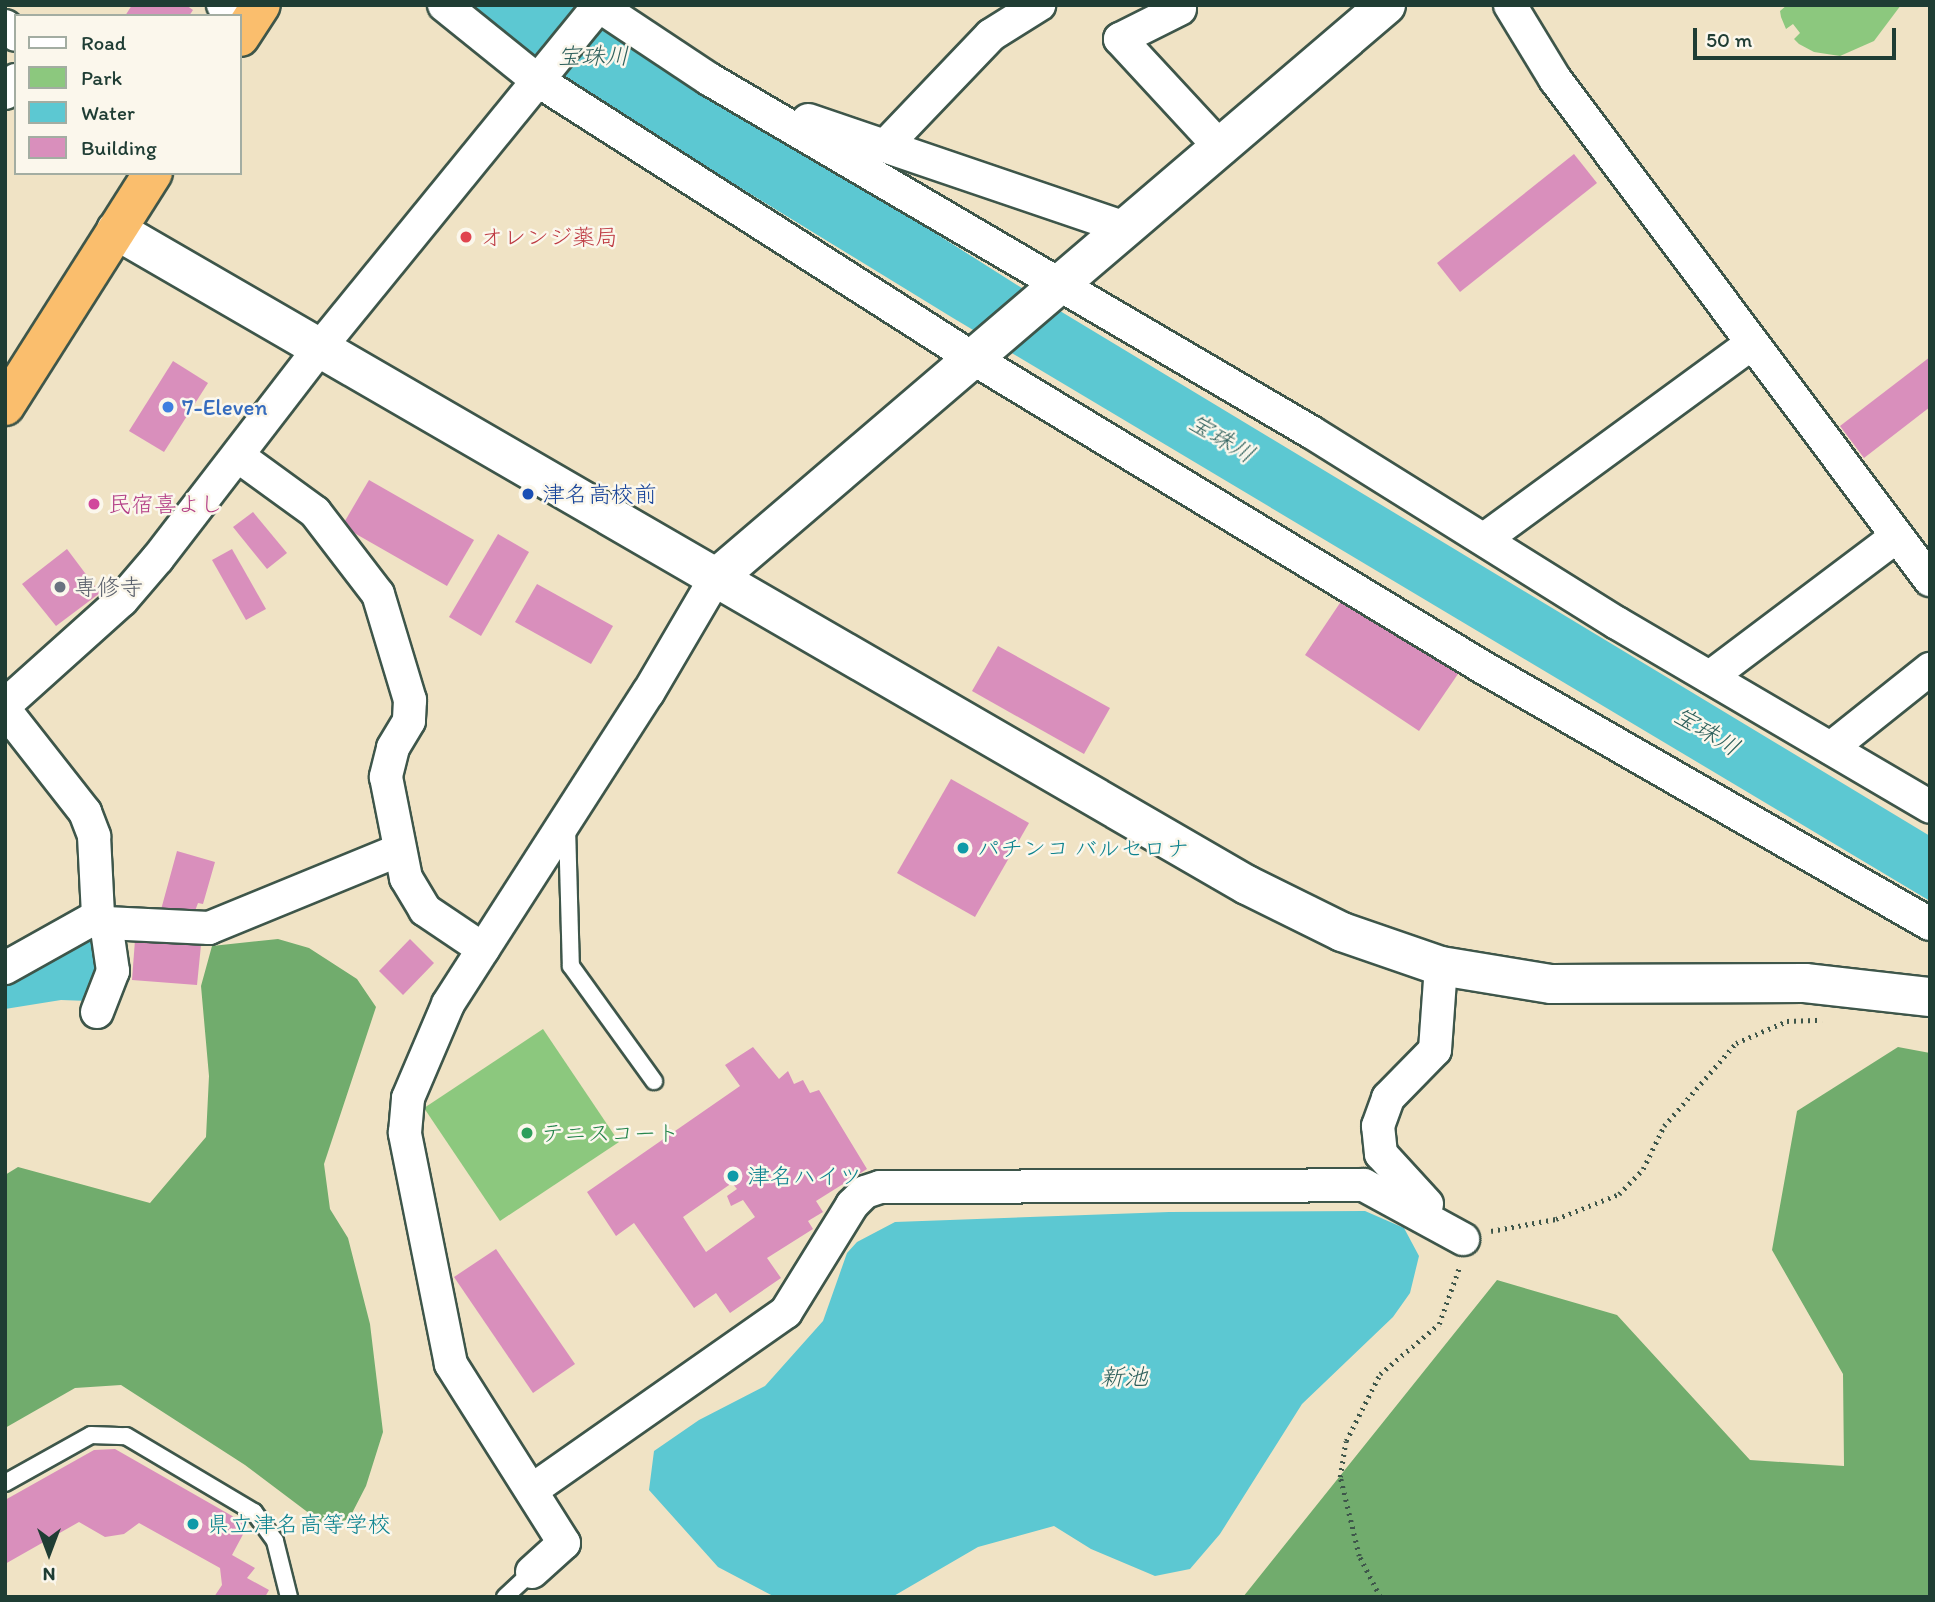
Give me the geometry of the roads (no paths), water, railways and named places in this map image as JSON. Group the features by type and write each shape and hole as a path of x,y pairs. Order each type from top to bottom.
{"highway":[{"path":"11,381 152,175"}],"street":[{"path":"444,5 539,77 976,357 1485,668 1930,924"},
{"path":"885,146 990,35 1039,5"},
{"path":"532,1572 564,1543 451,1364 405,1133 414,1079 448,1004 566,815 648,693 715,579 1222,149 1387,5"},
{"path":"1510,5 1555,79 1930,580"},
{"path":"97,1012 113,971 102,919 94,836 85,812 5,707 122,600 238,456 318,350 599,6 709,79 796,129 1054,290 1486,538 1710,677 1930,807"},
{"path":"1180,9 1120,38 1222,149"},
{"path":"796,129 807,120 1128,229"},
{"path":"116,230 318,350 1258,890 1342,932 1441,966 1510,980 1613,988 1850,985 1930,997"},
{"path":"1486,538 1752,343"},
{"path":"238,456 315,512 378,594 411,712 393,748 386,777 399,850 416,900 438,921 483,949"},
{"path":"1710,677 1897,536"},
{"path":"1831,748 1930,669"},
{"path":"5,968 102,919 209,928 399,850"},
{"path":"532,1490 786,1312 852,1205 865,1192 880,1187 1364,1185 1463,1239 1390,1168 1377,1141 1388,1098 1435,1050 1441,966"}],"lane":[{"path":"566,815 571,966 654,1081"},
{"path":"5,1483 91,1435 126,1436 254,1512 275,1541 289,1597"},
{"path":"505,1597 532,1572"}],"water":[{"name":"宝珠川","path":"456,5 585,5 605,24 1017,285 1930,836 1930,901 953,318 532,60"},
{"path":"85,936 96,938 105,955 89,1001 61,1000 5,1009 5,977"},
{"name":"新池","path":"1365,1211 1404,1228 1419,1256 1410,1293 1393,1317 1302,1404 1220,1534 1190,1569 1155,1576 1091,1549 1054,1526 978,1547 892,1597 775,1597 718,1567 649,1490 654,1451 699,1420 765,1386 823,1321 847,1253 857,1242 895,1222 1169,1212"}],"place":[{"name":"オレンジ薬局","path":"466,237"},
{"name":"7-Eleven","path":"168,407"},
{"name":"津名高校前","path":"528,494"},
{"name":"民宿喜よし","path":"94,504"},
{"name":"専修寺","path":"60,587"},
{"name":"パチンコ バルセロナ","path":"963,848"},
{"name":"テニスコート","path":"527,1133"},
{"name":"津名ハイツ","path":"733,1176"},
{"name":"県立津名高等学校","path":"193,1524"}]}
